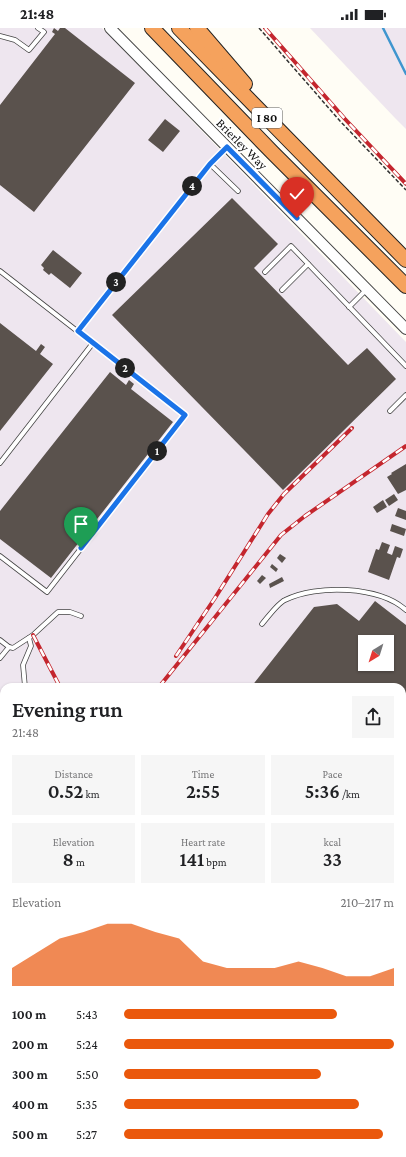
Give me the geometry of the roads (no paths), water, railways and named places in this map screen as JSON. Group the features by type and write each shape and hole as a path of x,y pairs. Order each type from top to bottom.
{"highway":[{"path":"146,28 160,43 186,64"},
{"name":"I 80","path":"152,28 404,285"},
{"name":"I 80","path":"180,28 406,260"},
{"path":"197,28 250,90 337,180 355,209"}],"street":[{"name":"Brierley Way","path":"110,28 406,329"}],"lane":[{"path":"0,36 16,40 29,50 44,32 38,28"},
{"path":"78,331 210,164 227,147"},
{"path":"210,164 238,192"},
{"path":"265,272 291,246 406,366"},
{"path":"282,290 308,264"},
{"path":"0,271 185,415 47,592 0,556"},
{"path":"349,307 367,289"},
{"path":"0,463 93,343"},
{"path":"390,411 406,396"},
{"path":"262,624 284,600 315,590 360,590 398,602 406,610"},
{"path":"0,640 9,647 13,648 29,638 58,612 70,612 81,616"},
{"path":"25,683 23,665 31,646 29,638"},
{"path":"0,658 9,647"}],"waterway":[{"path":"383,28 406,74"}],"railway":[{"path":"265,28 345,119 406,184"},
{"path":"176,656 268,514 284,494 352,428"},
{"path":"162,683 281,535 305,516 406,446"},
{"path":"33,635 58,683"}]}
